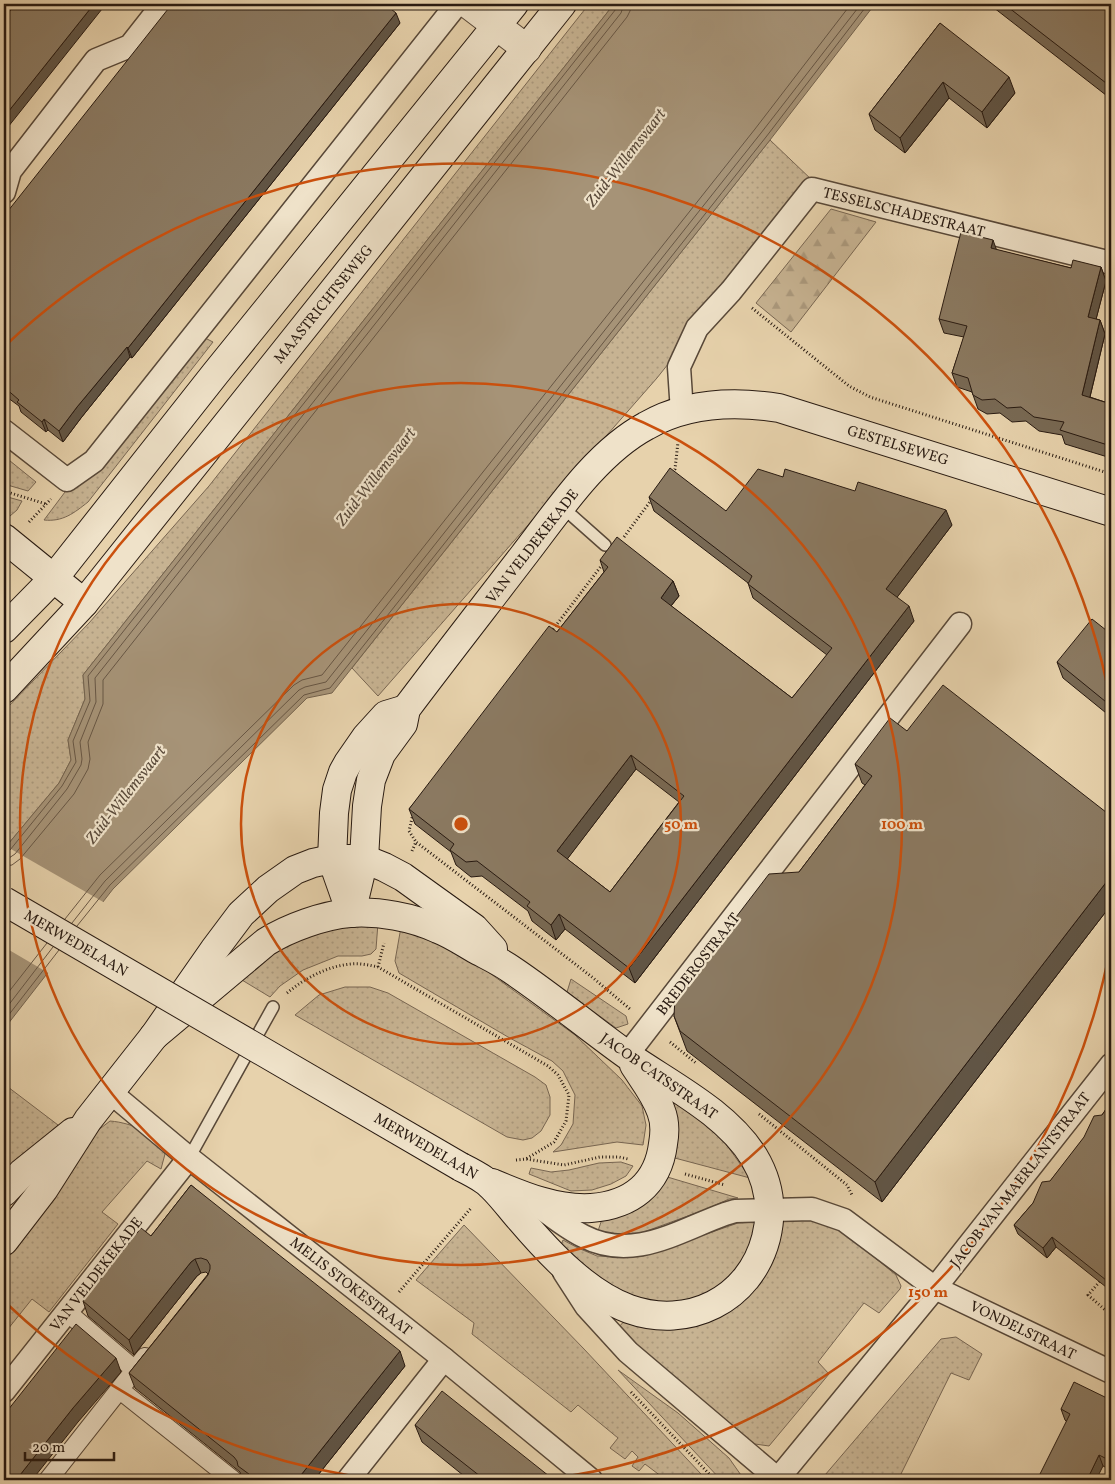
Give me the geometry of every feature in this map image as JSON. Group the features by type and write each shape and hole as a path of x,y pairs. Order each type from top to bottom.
{"main road":[{"path":"468,4 527,48"},
{"path":"4,629 54,578 215,374 514,4"},
{"name":"MAASTRICHTSEWEG","path":"4,689 84,603 562,4"},
{"name":"GESTELSEWEG","path":"682,412 706,406 734,403 757,404 779,408 1111,512"},
{"name":"VAN VELDEKEKADE","path":"351,913 364,859 366,806 371,780 381,754 403,724 406,709 561,506 602,458 623,440 646,425 682,412"},
{"path":"7,540 84,603"},
{"path":"154,1036 266,942 295,928 333,916 351,913 332,859 335,801 343,772 353,754 386,715 406,709"},
{"path":"4,1241 44,1189 88,1120 154,1036 241,914 268,889 295,870 332,859 364,859"},
{"name":"JACOB CATSSTRAAT","path":"364,859 404,878 474,928 510,968"},
{"name":"MERWEDELAAN","path":"4,901 486,1181 555,1257"},
{"name":"JACOB CATSSTRAAT","path":"351,913 392,915 437,928 510,968 628,1055 716,1115 735,1132 755,1158 766,1182 770,1210 768,1229 758,1260 745,1279 729,1295 701,1311 672,1316 645,1314 617,1304 588,1286 555,1257"},
{"path":"486,1181 527,1198 565,1206 589,1208 621,1202 632,1197 642,1189 652,1178 658,1167 662,1152 664,1124 656,1099 628,1055"},
{"path":"4,1192 22,1173 88,1120"}],"street":[{"path":"4,192 10,171 96,60 130,46 163,4"},
{"path":"4,431 67,480 94,461 457,4"},
{"name":"TESSELSCHADESTRAAT","path":"682,412 680,367 698,328 731,291 812,189 1111,263"},
{"name":"BREDEROSTRAAT","path":"628,1055 960,624"},
{"name":"JACOB VAN MAERLANTSTRAAT","path":"778,1480 934,1288 1111,1065"},
{"name":"MELIS STOKESTRAAT","path":"110,1092 189,1158 444,1359 591,1480"},
{"name":"VAN VELDEKEKADE","path":"4,1391 189,1158"},
{"path":"527,1198 584,1237 600,1243 620,1246 643,1245 735,1211 812,1209 844,1220 934,1288"},
{"name":"MERWEDELAAN","path":"555,1257 586,1306 628,1352 778,1480"},
{"name":"VONDELSTRAAT","path":"934,1288 1111,1372"},
{"path":"67,1312 135,1370"},
{"path":"48,1480 158,1341"},
{"path":"348,1480 444,1359"},
{"path":"120,1390 233,1480"}],"lane":[{"path":"561,506 605,545"},
{"path":"189,1158 273,1007"}],"path":[{"path":"731,291 849,386 870,397 1111,474"},
{"path":"669,476 675,469 682,412"},
{"path":"7,540 46,504 67,480"},
{"path":"4,491 46,504"},
{"path":"620,542 653,498"},
{"path":"548,636 608,558"},
{"path":"414,809 409,831 416,842"},
{"path":"273,1007 306,979 325,971 351,964 378,967 548,1066 558,1075 569,1096 566,1121 554,1142 526,1159"},
{"path":"383,1311 472,1207"},
{"path":"1106,1274 1088,1295 1111,1315"},
{"path":"625,1386 715,1480"},
{"path":"704,1480 709,1474"}],"green space":[{"path":"589,4 614,4 83,675 85,699 68,740 71,760 59,783 4,849 4,711 89,623 209,486"},
{"path":"770,140 813,181 657,378 378,696 352,668"},
{"path":"831,209 876,222 791,332 756,303"},
{"path":"205,338 213,342 88,502 63,518 44,520 65,492 96,474"},
{"path":"4,456 36,482 28,491 4,484"},
{"path":"4,496 22,501 17,510 10,516 4,512"},
{"path":"378,923 376,949 371,954 338,956 303,970 280,986 270,997 237,977 268,951 331,925"},
{"path":"401,927 462,953 575,1035 622,1080 642,1106 646,1125 643,1145 617,1142 553,1152 561,1145 573,1124 575,1095 563,1071 552,1061 399,973 395,961"},
{"path":"571,979 626,1016 628,1024 616,1028 567,992"},
{"path":"345,987 370,987 388,993 546,1085 550,1097 550,1115 541,1131 532,1138 523,1140 507,1137 295,1015 319,995"},
{"path":"4,1084 58,1125 4,1177"},
{"path":"679,1097 724,1141 750,1178 671,1157 671,1107"},
{"path":"110,1121 127,1124 142,1130 154,1140 165,1154 161,1169 147,1161 102,1212 118,1224 49,1312 32,1299 4,1334 4,1251 92,1140 97,1131"},
{"path":"621,1162 633,1166 626,1176 611,1184 592,1190 571,1191 529,1174 531,1168 551,1172 599,1163"},
{"path":"664,1176 738,1198 729,1199 641,1233 612,1234 598,1231 602,1219"},
{"path":"799,1219 815,1220 830,1225 846,1234 896,1275 901,1286 879,1313 864,1303 818,1362 829,1374 769,1446 755,1444 740,1434 648,1358 618,1328 626,1319 691,1325 781,1222"},
{"path":"758,1222 742,1262 726,1282 704,1295 673,1304 646,1302 609,1288 587,1273 560,1247 563,1240 597,1256 643,1256 738,1223"},
{"path":"464,1225 701,1474 696,1480 666,1480 645,1464 639,1471 632,1466 638,1457 632,1451 625,1459 610,1448 618,1438 578,1405 571,1412 472,1334 474,1323 416,1280"},
{"path":"956,1337 982,1354 969,1380 951,1373 898,1480 826,1480 825,1475 941,1339"},
{"path":"618,1370 678,1413 729,1458 743,1478 721,1480"}],"water":[{"name":"Zuid-Willemsvaart","path":"614,4 875,4 770,140 332,693 307,698 113,889 4,1029 4,849 59,783 71,760 68,740 85,699 83,675"}],"pier":[{"path":"4,845 105,903 50,974 4,947"}],"building":[{"path":"16,4 21,4 25,7 28,4 94,4 4,117 4,18"},
{"path":"172,4 385,4 396,13 128,348 77,407 59,431 44,419 42,422 17,402 19,400 4,387 4,216"},
{"path":"1004,4 1111,4 1111,76 1106,83"},
{"path":"940,23 1009,77 982,112 943,82 900,138 869,114"},
{"path":"961,232 993,240 991,248 1071,268 1073,260 1101,267 1088,317 1100,320 1082,395 1111,404 1111,446 1060,430 1064,422 1034,417 1021,407 1007,408 995,399 982,400 973,395 968,378 952,373 967,326 939,319"},
{"path":"670,468 726,511 758,469 783,477 785,469 855,491 858,482 946,510 886,589 909,606 629,968 559,914 551,925 527,906 530,902 477,861 466,862 450,850 454,844 409,809 549,626 557,632 608,567 600,560 617,537 673,581 661,598 792,698 832,648 748,584 752,576 649,497","holes":["631,755 684,796 610,892 557,851"]},
{"path":"1092,619 1111,634 1111,706 1057,662"},
{"path":"943,685 1111,816 1111,876 875,1182 680,1031 674,1016 675,997 769,874 799,872 872,776 855,764 890,718 907,731"},
{"path":"1111,1102 1111,1284 1052,1237 1043,1248 1014,1225 1033,1203 1042,1182 1050,1181 1084,1137 1094,1116 1102,1115"},
{"path":"191,1185 400,1351 297,1480 257,1480 238,1466 234,1457 129,1373 208,1275 210,1265 207,1260 201,1258 191,1262 129,1340 83,1301 141,1228 151,1236"},
{"path":"76,1324 116,1358 73,1408 16,1480 4,1480 4,1415"},
{"path":"1074,1382 1111,1400 1111,1461 1099,1455 1087,1480 1037,1480 1070,1414 1061,1409"},
{"path":"442,1391 554,1480 485,1480 415,1425"}]}
